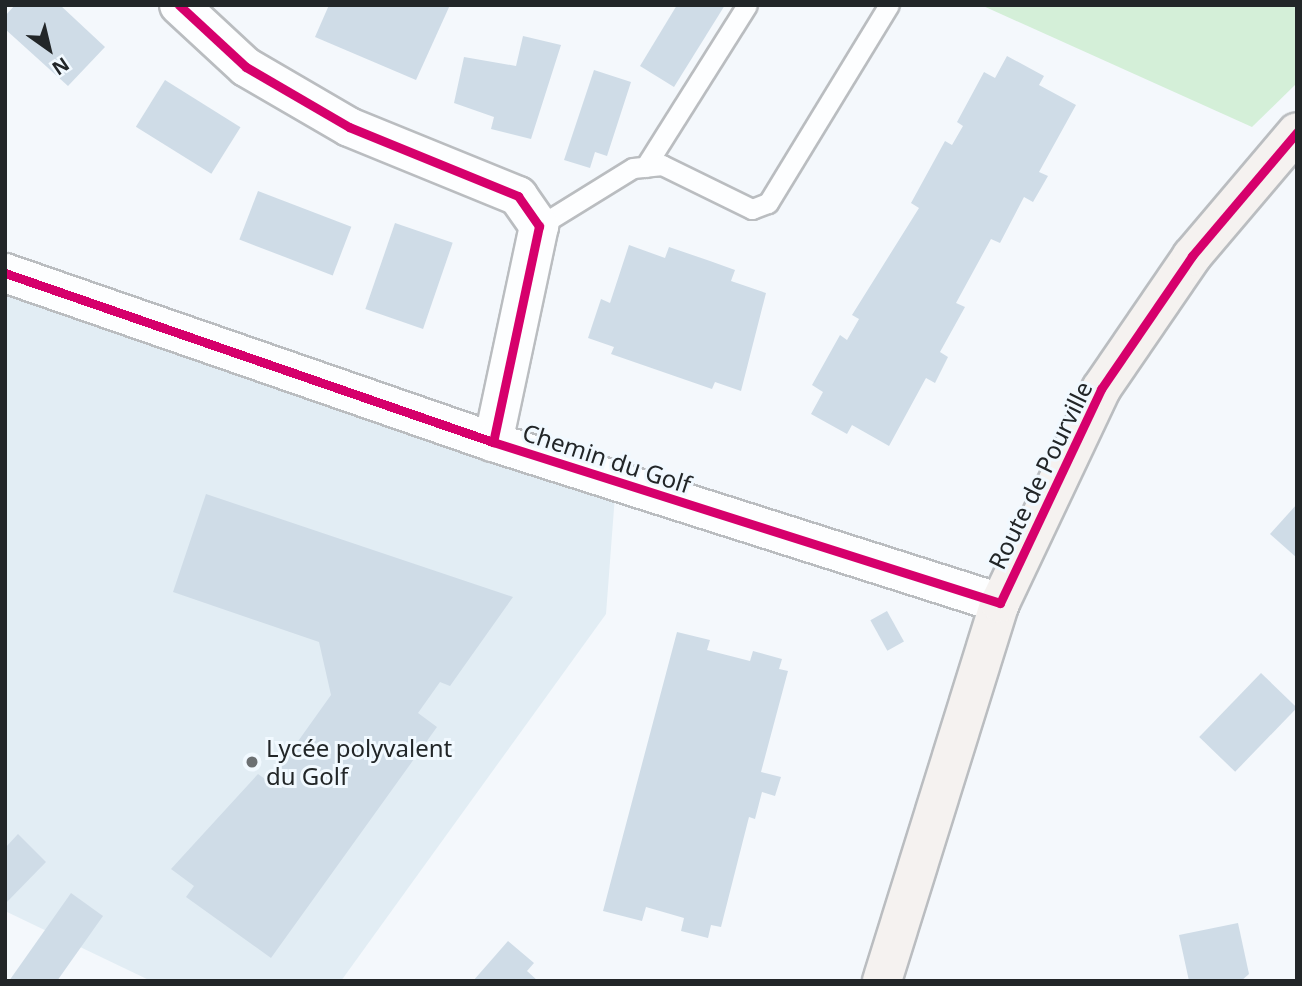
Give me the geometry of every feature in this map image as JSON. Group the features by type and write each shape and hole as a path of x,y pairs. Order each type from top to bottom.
{"main road":[{"name":"Route de Pourville","path":"882,981 1000,603 1101,389 1192,256 1297,132"}],"street":[{"path":"179,5 246,66 349,127 518,196 539,226 493,442"},
{"name":"Chemin du Golf","path":"5,273 493,442 1000,603"}],"lane":[{"path":"645,167 747,5"},
{"path":"539,226 633,168 662,165 752,209 768,203 889,5"}],"shaded area":[{"name":"Lycée polyvalent du Golf","path":"5,262 616,482 606,614 341,981 151,981 5,911"}],"green space":[{"path":"981,5 1297,5 1297,83 1252,127"}],"building":[{"path":"15,5 60,5 105,47 68,86 5,29 5,16"},
{"path":"329,5 450,5 416,80 315,37"},
{"path":"677,5 725,5 674,87 640,66"},
{"path":"523,36 561,45 531,139 491,129 494,117 454,103 464,57 516,66"},
{"path":"1007,56 1044,76 1039,85 1076,105 1039,172 1048,176 1033,202 1024,197 1000,243 991,239 956,303 965,307 940,352 948,357 935,383 926,378 889,446 852,425 847,434 811,414 823,392 812,385 840,335 847,340 859,319 852,315 919,208 911,203 945,141 952,145 963,126 957,122 984,72 995,78"},
{"path":"594,70 631,82 607,156 595,152 590,168 564,160"},
{"path":"165,80 240,127 211,174 136,127"},
{"path":"258,191 351,227 333,275 239,240"},
{"path":"395,223 453,243 423,329 365,309"},
{"path":"629,245 665,258 669,247 710,261 735,270 731,281 766,293 741,391 715,382 712,389 611,354 614,347 588,338 601,299 610,303"},
{"path":"206,494 513,597 450,686 440,682 418,713 437,727 271,958 186,897 194,886 171,869 258,774 269,782 331,695 319,642 173,592"},
{"path":"1297,504 1297,558 1270,534"},
{"path":"887,611 904,642 887,651 870,620"},
{"path":"677,632 710,640 707,650 750,661 753,651 782,659 779,669 788,671 761,772 781,777 775,796 762,792 755,819 749,817 721,927 711,925 708,938 681,931 684,918 646,907 642,921 603,911"},
{"path":"1261,673 1297,708 1235,772 1199,737"},
{"path":"18,834 46,862 5,904 5,848"},
{"path":"71,893 103,916 57,981 9,981"},
{"path":"1238,923 1249,974 1241,981 1189,981 1179,935"},
{"path":"508,941 534,963 527,971 538,981 473,981"}],"cycle path":[{"path":"179,5 246,67 349,127 518,196 539,226 493,442"},
{"path":"5,273 493,442 1000,603 1101,389 1192,256 1297,132"}],"place":[{"name":"Lycée polyvalent du Golf","path":"252,762"}]}
